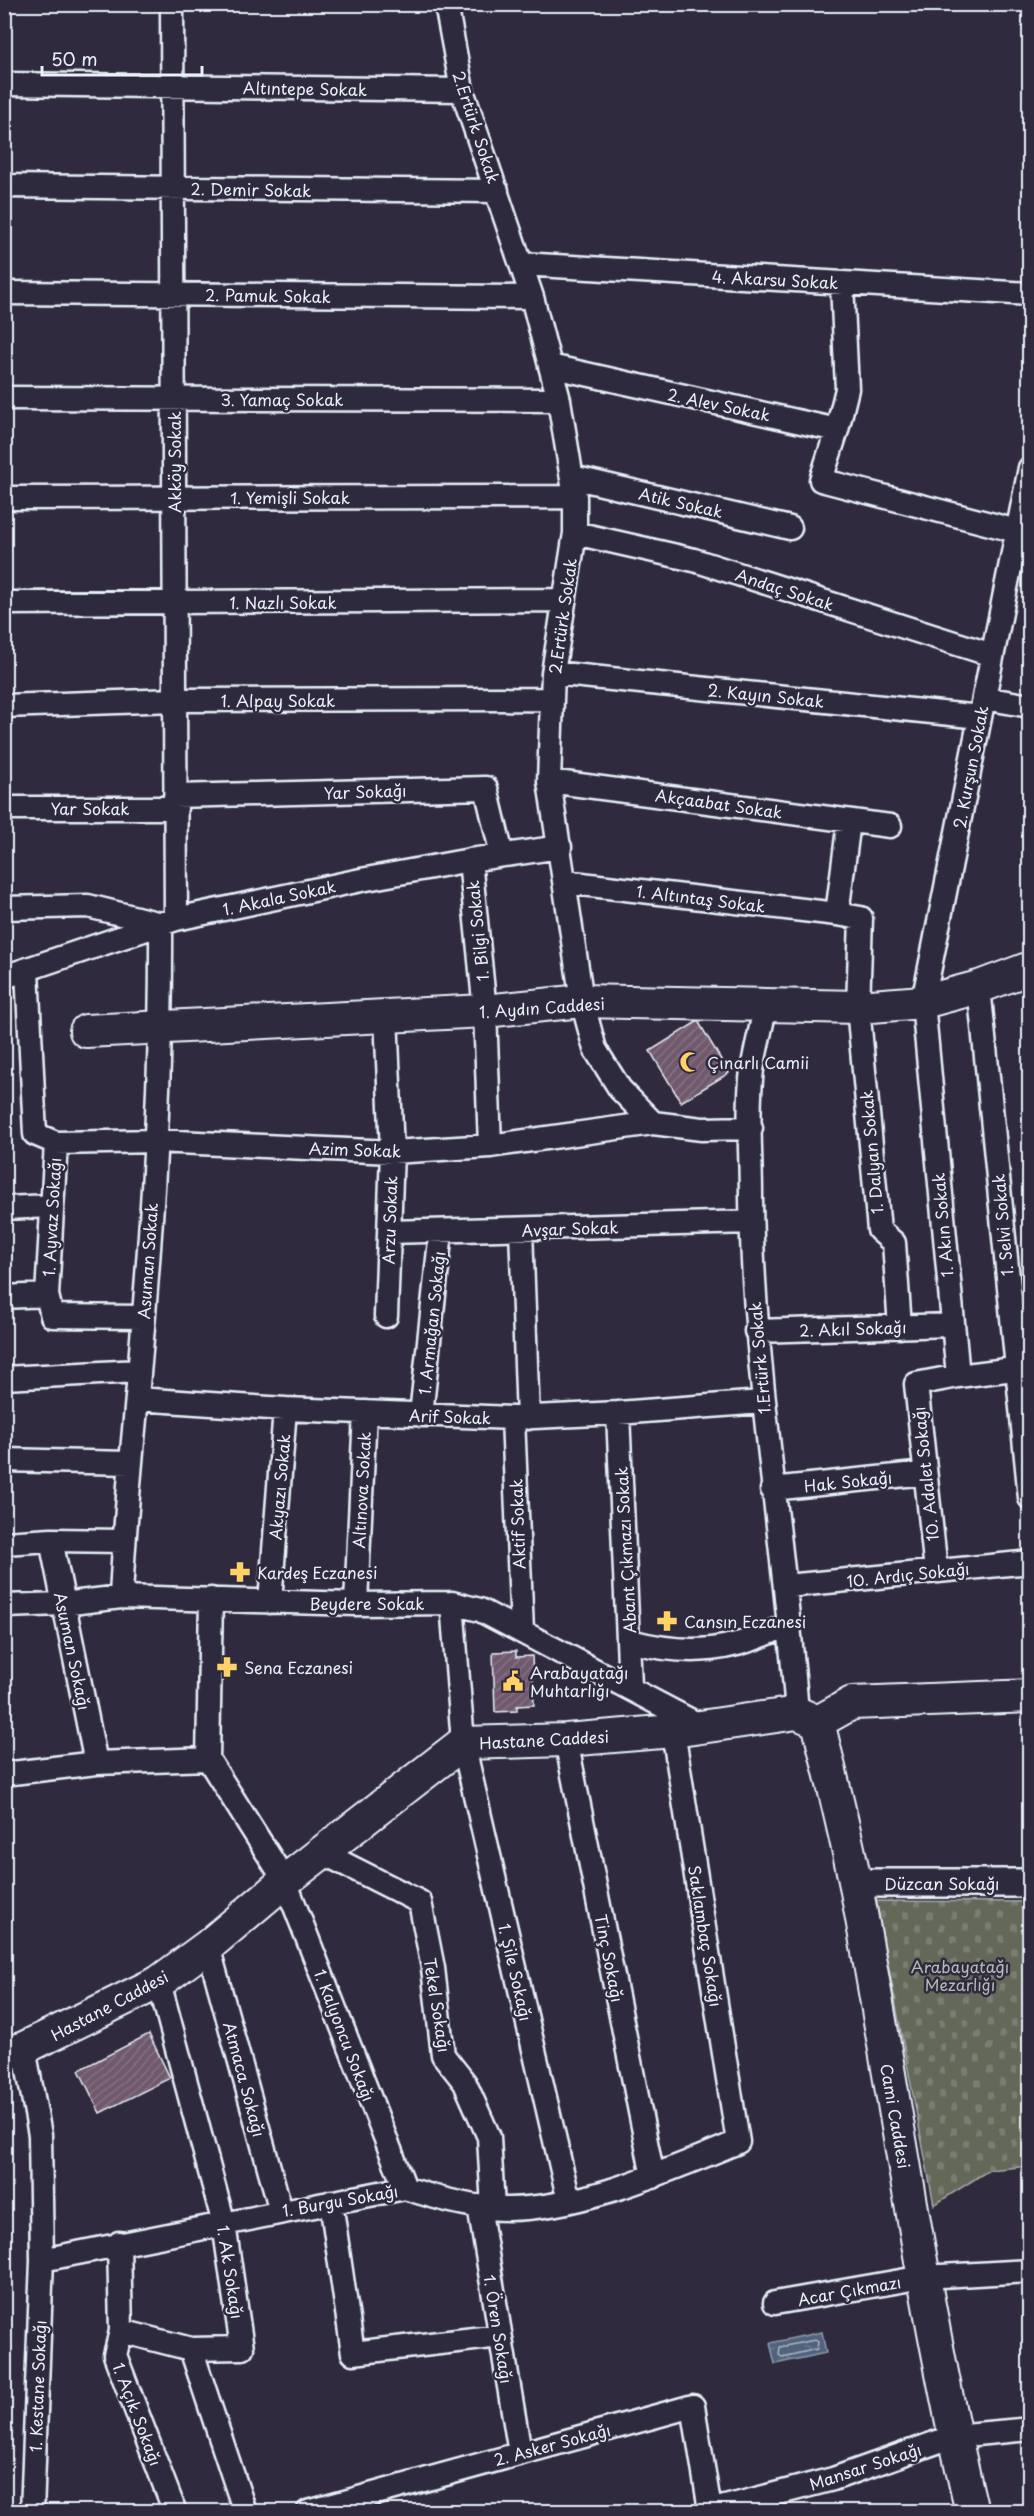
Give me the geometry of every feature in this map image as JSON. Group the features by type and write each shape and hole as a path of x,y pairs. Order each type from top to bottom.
{"main road":[{"name":"1. Aydın Caddesi","path":"86,1031 485,1011 582,1001 766,1003 858,1007 923,1002 979,987 1029,968"},
{"name":"Hastane Caddesi","path":"14,2051 159,1982 208,1946 285,1881 463,1743 566,1740 807,1717 852,1703 1029,1696"},
{"name":"Cami Caddesi","path":"807,1717 855,1884 923,2277 954,2436 972,2511"}],"street":[{"name":"Akköy Sokak","path":"169,922 176,802 172,4"},
{"name":"2.Ertürk Sokak","path":"446,4 462,90 532,297 559,400 573,487 575,533 562,600 553,673 549,781 582,1001 595,1049 620,1089 653,1123"},
{"name":"Altıntepe Sokak","path":"4,84 462,90"},
{"name":"2. Demir Sokak","path":"4,186 497,191"},
{"name":"4. Akarsu Sokak","path":"520,264 1029,294"},
{"path":"842,283 847,389 821,480 1017,531"},
{"name":"2. Pamuk Sokak","path":"4,292 532,297"},
{"name":"2. Alev Sokak","path":"550,366 837,430"},
{"name":"3. Yamaç Sokak","path":"4,398 559,400"},
{"name":"2. Kurşun Sokak","path":"923,1002 1029,468"},
{"name":"1. Yemişli Sokak","path":"4,498 174,498 573,487"},
{"name":"Atik Sokak","path":"573,487 790,528"},
{"name":"Andaç Sokak","path":"575,533 694,560 992,655"},
{"name":"1. Nazlı Sokak","path":"4,603 562,600"},
{"name":"2. Kayın Sokak","path":"553,673 982,707 1029,706"},
{"name":"1. Alpay Sokak","path":"4,706 175,700 551,699"},
{"name":"Akçaabat Sokak","path":"549,781 890,826"},
{"name":"Yar Sokağı","path":"176,802 486,788 502,855"},
{"name":"Yar Sokak","path":"4,808 176,802"},
{"path":"837,914 849,821"},
{"name":"1. Akala Sokak","path":"4,977 169,922 470,860 560,847"},
{"name":"1. Bilgi Sokak","path":"470,860 485,1011 490,1146"},
{"name":"1. Altıntaş Sokak","path":"565,882 861,918 858,1007"},
{"path":"4,909 88,906 169,922"},
{"name":"Asuman Sokak","path":"121,1597 129,1463 137,1399 156,1142 169,922"},
{"name":"1. Ayvaz Sokağı","path":"27,970 35,1134 56,1143 47,1295 52,1316 142,1317"},
{"name":"1. Selvi Sokak","path":"979,987 1022,1368 1029,1498"},
{"name":"1. Akın Sokak","path":"923,1002 951,1325 958,1376"},
{"name":"1.Ertürk Sokak","path":"766,1003 752,1071 752,1222 756,1331 772,1489 787,1586 790,1623 807,1717"},
{"name":"1. Dalyan Sokak","path":"858,1007 879,1230 894,1243 900,1327"},
{"name":"Arzu Sokak","path":"386,1016 392,1152 386,1316"},
{"path":"653,1123 702,1129 751,1128"},
{"name":"Azim Sokak","path":"56,1143 156,1142 392,1152 490,1146 653,1123"},
{"path":"4,1208 51,1206"},
{"name":"Avşar Sokak","path":"389,1232 752,1222"},
{"name":"Aktif Sokak","path":"521,1230 522,1631"},
{"name":"1. Armağan Sokağı","path":"421,1415 441,1232"},
{"path":"4,1297 47,1295"},
{"name":"2. Akıl Sokağı","path":"756,1331 951,1325"},
{"path":"958,1376 1022,1368"},
{"path":"4,1378 139,1371"},
{"name":"10. Adalet Sokağı","path":"936,1571 916,1384 958,1376"},
{"name":"Arif Sokak","path":"137,1399 285,1409 520,1418 762,1402"},
{"name":"Akyazı Sokak","path":"270,1602 285,1409"},
{"name":"Altınova Sokak","path":"356,1604 365,1412"},
{"name":"Abant Çıkmazı Sokak","path":"618,1413 630,1641 630,1686"},
{"path":"4,1460 129,1463"},
{"name":"Hak Sokağı","path":"772,1489 925,1473"},
{"path":"4,1543 51,1540 124,1541"},
{"name":"Asuman Sokağı","path":"51,1540 96,1763"},
{"name":"10. Ardıç Sokağı","path":"787,1586 1029,1562"},
{"name":"Beydere Sokak","path":"4,1606 63,1604 121,1597 356,1604 452,1604 480,1610 630,1686 687,1728"},
{"path":"4,1774 96,1763 208,1759 211,1599"},
{"name":"1. Şile Sokağı","path":"452,1604 463,1743 569,2200"},
{"path":"630,1641 677,1650 707,1651 745,1643 790,1623"},
{"name":"Saklambaç Sokağı","path":"687,1728 738,2142"},
{"name":"Tinç Sokağı","path":"566,1740 653,2177"},
{"name":"1. Kalyoncu Sokağı","path":"208,1759 285,1881 405,2188"},
{"name":"Tekel Sokağı","path":"322,1853 420,1902 433,1968 443,2055 465,2083 489,2137 486,2207"},
{"name":"Düzcan Sokağı","path":"855,1884 1029,1883"},
{"name":"Atmaca Sokağı","path":"208,1946 281,2211"},
{"name":"1. Ak Sokağı","path":"159,1982 224,2224 242,2348 191,2349"},
{"name":"1. Kestane Sokağı","path":"14,2051 40,2135 42,2260 32,2511"},
{"name":"1. Burgu Sokağı","path":"42,2260 118,2243 405,2188 442,2199 486,2207 569,2200 653,2177 738,2142"},
{"path":"331,2202 353,2354 501,2336"},
{"name":"1. Ören Sokağı","path":"486,2207 501,2336 520,2453"},
{"name":"1. Açık Sokağı","path":"118,2243 121,2331 115,2355 174,2511"},
{"name":"Acar Çıkmazı","path":"775,2303 923,2277 1029,2271"},
{"path":"121,2331 191,2349 245,2511"},
{"name":"2. Asker Sokağı","path":"308,2511 693,2406 708,2511"},
{"name":"Mansar Sokağı","path":"708,2511 833,2480 954,2436 1029,2429"}],"green space":[{"name":"Arabayatağı Mezarlığı","path":"876,1901 1029,1902 1029,2166 989,2170 934,2205"}],"water":[{"path":"822,2332 826,2353 775,2364 770,2343"}],"building":[{"name":"Çınarlı Camii","path":"698,1021 729,1073 681,1102 650,1051"},
{"name":"Arabayatağı Muhtarlığı","path":"516,1651 516,1657 532,1656 534,1705 517,1706 517,1711 495,1712 493,1652"},
{"path":"149,2034 170,2078 100,2113 79,2070"}],"place":[{"name":"Çınarlı Camii","path":"690,1062"},
{"name":"Kardeş Eczanesi","path":"240,1572"},
{"name":"Cansın Eczanesi","path":"667,1621"},
{"name":"Sena Eczanesi","path":"227,1667"},
{"name":"Arabayatağı Muhtarlığı","path":"513,1681"}]}
